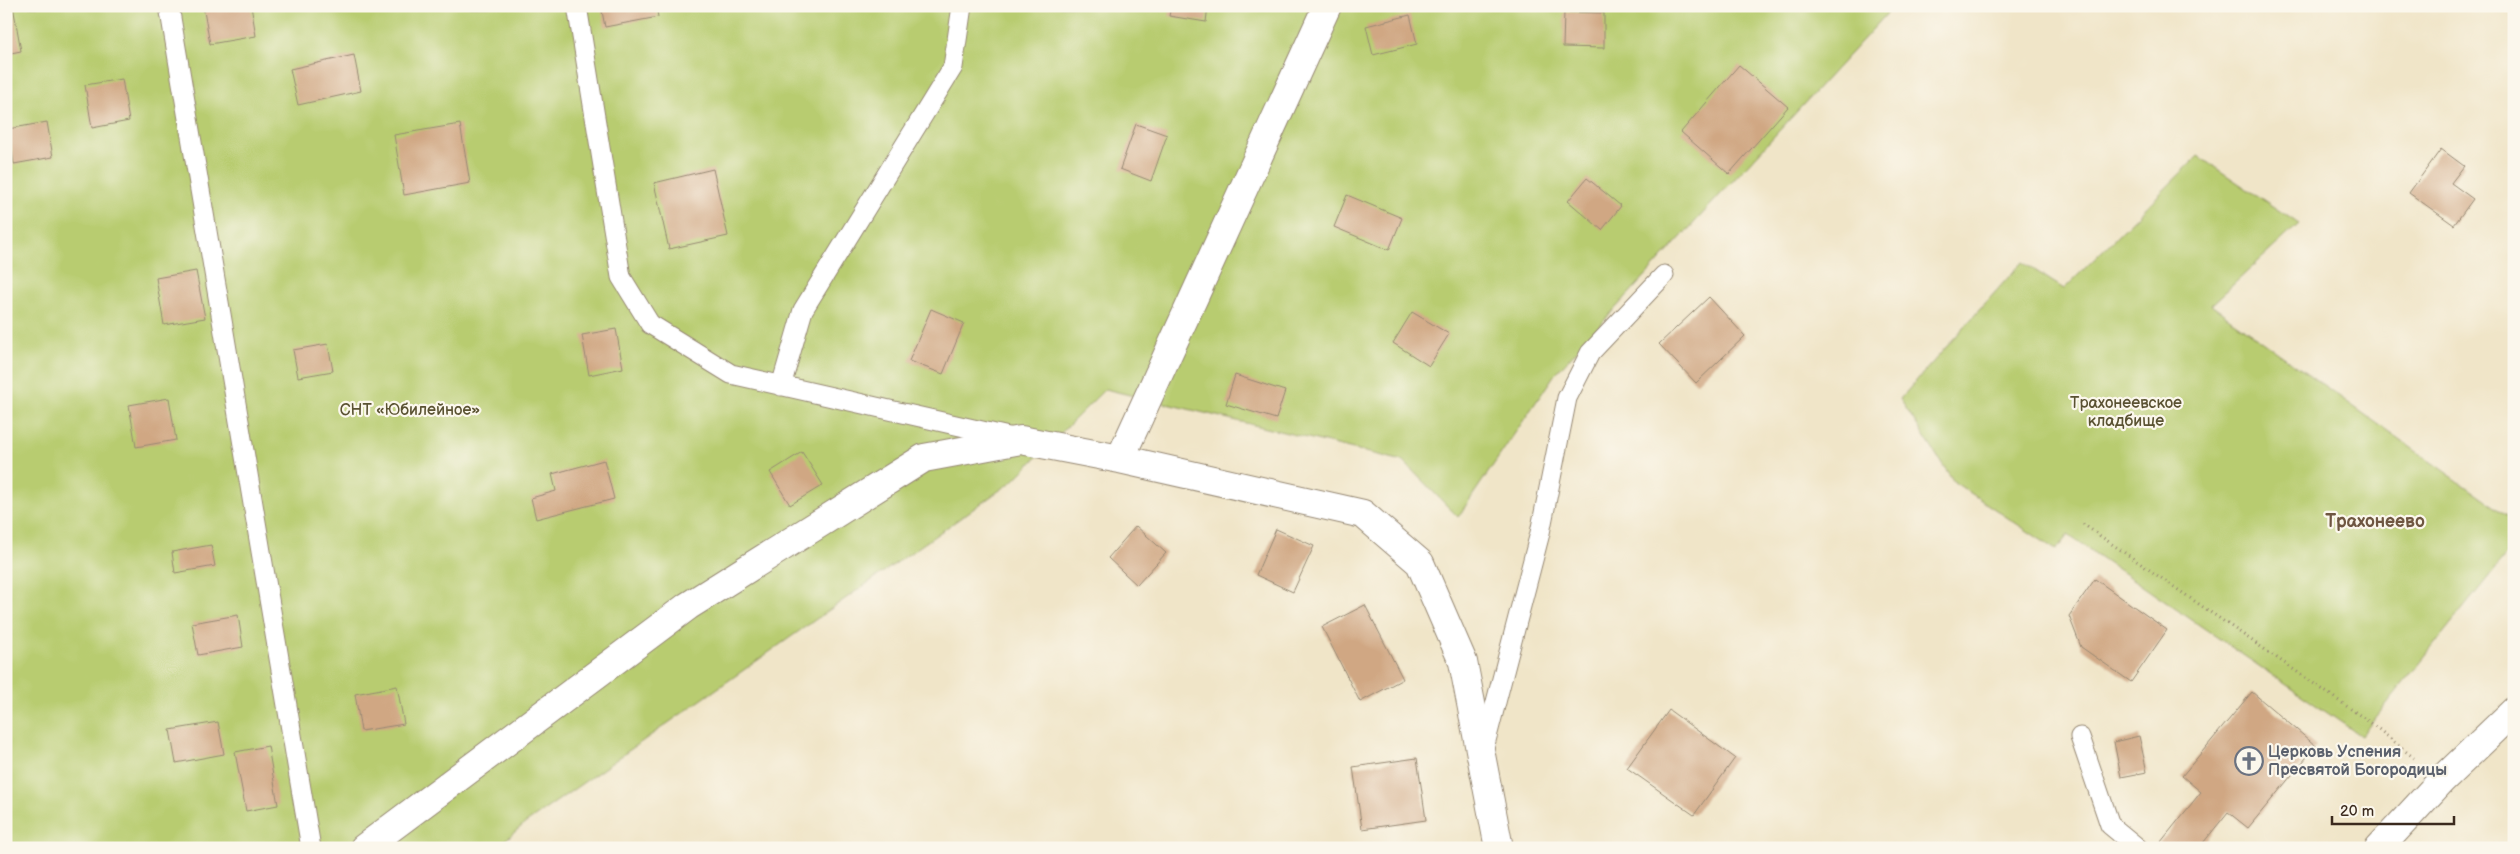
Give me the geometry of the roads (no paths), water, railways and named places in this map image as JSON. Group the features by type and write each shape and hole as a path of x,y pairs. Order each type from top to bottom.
{"street":[{"path":"1120,459 1327,6"},
{"path":"364,848 688,606 924,458 1021,440 1120,459 1362,514 1370,520 1420,563 1463,662 1499,848"},
{"path":"2379,848 2441,780 2514,712"}],"lane":[{"path":"169,6 311,848"},
{"path":"577,6 621,277 650,324 731,374 1021,440"},
{"path":"781,386 803,310 953,67 962,6"},
{"path":"1482,758 1540,533 1567,398 1590,353 1664,275"},
{"path":"2080,737 2110,825 2138,848"}],"place":[{"name":"Церковь Успения Пресвятой Богородицы","path":"2249,761"}],"district":[{"name":"Трахонеево","path":"2375,521"}],"park label":[{"name":"СНТ «Юбилейное»","path":"410,410"},
{"name":"Трахонеевское кладбище","path":"2126,412"}]}
